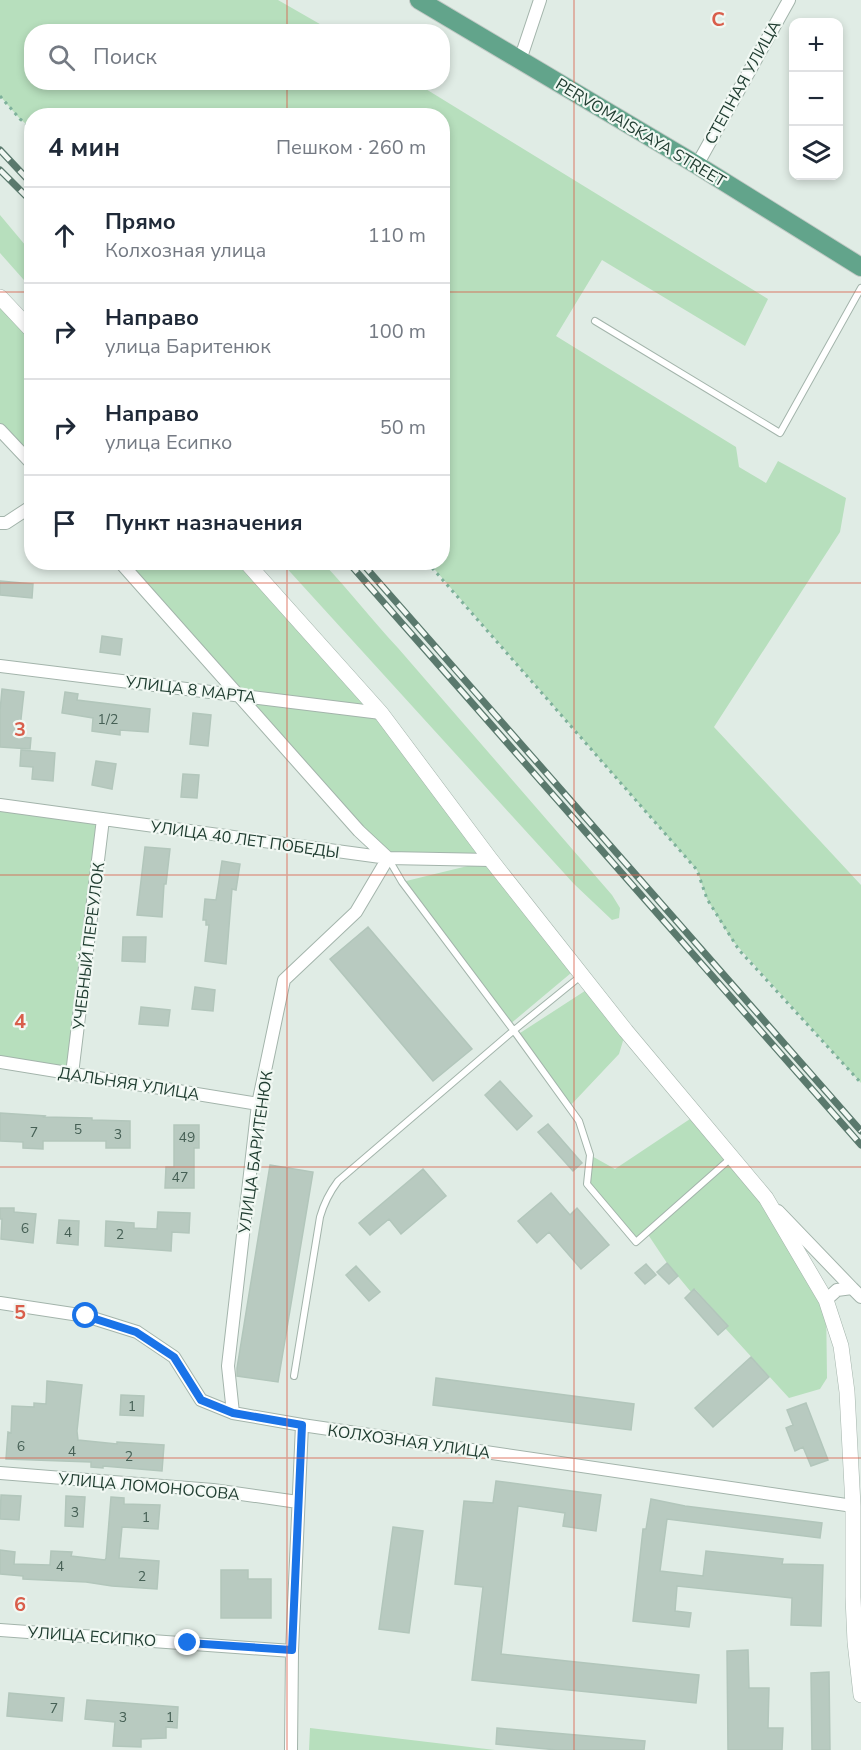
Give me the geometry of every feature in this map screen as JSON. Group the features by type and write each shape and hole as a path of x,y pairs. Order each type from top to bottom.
{"main road":[{"name":"PERVOMAISKAYA STREET","path":"419,0 697,165 861,267"}],"street":[{"path":"520,60 540,0"},
{"name":"СТЕПНАЯ УЛИЦА","path":"697,165 789,0"},
{"path":"0,297 24,322"},
{"path":"0,430 24,456"},
{"path":"0,523 6,523 24,511"},
{"path":"127,570 359,831 387,858"},
{"path":"253,570 381,713 491,860 626,1031 766,1198 857,1292"},
{"name":"УЛИЦА 8 МАРТА","path":"0,666 381,713"},
{"name":"УЛИЦА 40 ЛЕТ ПОБЕДЫ","path":"0,805 387,858 491,860"},
{"name":"УЧЕБНЫЙ ПЕРЕУЛОК","path":"72,1074 103,819"},
{"name":"УЛИЦА БАРИТЕНЮК","path":"233,1413 228,1366 258,1104 284,980 356,912 387,858"},
{"name":"ДАЛЬНЯЯ УЛИЦА","path":"0,1062 258,1104"},
{"path":"766,1198 826,1300 841,1346 857,1506 853,1597 861,1695"},
{"path":"826,1300 837,1290 857,1292"},
{"name":"КОЛХОЗНАЯ УЛИЦА","path":"0,1303 86,1316 136,1332 174,1357 201,1400 233,1413 857,1506"},
{"path":"291,1750 292,1650 302,1425"},
{"name":"УЛИЦА ЛОМОНОСОВА","path":"0,1473 213,1490 298,1503"},
{"name":"УЛИЦА ЕСИПКО","path":"0,1630 292,1650"}],"lane":[{"path":"594,321 780,433 861,288"},
{"path":"387,858 402,882 579,1121 590,1155 587,1184 636,1242 732,1157"},
{"path":"294,1376 320,1217 324,1203 338,1181 582,975"}],"path":[{"path":"0,96 24,122"},
{"path":"434,570 698,870 707,898 739,951 861,1083"}],"green space":[{"path":"0,0 278,0 320,24 24,24 24,90 427,90 768,299 745,346 602,260 556,336 736,447 739,467 766,483 778,461 846,498 840,532 714,727 861,885 861,1083 732,940 707,899 697,870 435,570 450,570 450,108 24,108 24,122 0,96"},
{"path":"0,215 24,244 24,280 0,253"},
{"path":"0,297 24,323 24,456 0,430"},
{"path":"126,570 251,570 381,713 577,968 509,1025 402,882 488,861 388,858"},
{"path":"288,570 329,570 612,895 620,908 619,918 612,920 574,884"},
{"path":"0,805 103,819 72,1074 0,1062"},
{"path":"591,987 626,1031 619,1054 569,1107 517,1035"},
{"path":"696,1115 766,1198 826,1300 827,1378 820,1389 789,1398 725,1328 728,1326 695,1289 691,1292 667,1263 647,1233 636,1242 587,1184 590,1155 615,1169"},
{"path":"310,1728 495,1750 309,1750"}],"building":[{"path":"0,581 33,584 32,598 0,595"},
{"path":"102,636 122,639 120,655 100,652"},
{"path":"2,689 24,692 19,737 31,738 30,749 0,747"},
{"path":"65,692 78,694 77,700 150,709 148,732 120,730 120,735 92,731 93,718 62,713"},
{"path":"193,713 211,715 208,746 190,744"},
{"path":"21,750 55,753 53,781 32,779 33,767 20,766"},
{"path":"96,761 116,764 112,789 92,785"},
{"path":"183,774 199,775 197,798 181,797"},
{"path":"145,847 170,849 166,884 164,884 162,917 137,915"},
{"path":"222,861 240,864 236,890 232,889 226,964 205,961 209,925 206,925 206,920 203,920 205,899 216,900"},
{"path":"368,927 472,1049 433,1081 330,959"},
{"path":"123,937 146,937 145,962 122,961"},
{"path":"195,987 215,990 213,1011 192,1009"},
{"path":"141,1007 170,1010 168,1026 139,1024"},
{"path":"500,1081 532,1116 517,1130 485,1095"},
{"path":"0,1113 130,1121 130,1148 106,1148 106,1141 43,1141 43,1149 23,1148 23,1142 0,1141"},
{"path":"548,1124 582,1163 573,1171 538,1132"},
{"path":"174,1125 199,1125 199,1148 194,1148 194,1188 165,1188 166,1167 174,1167"},
{"path":"270,1165 313,1172 278,1382 237,1376"},
{"path":"423,1169 446,1196 401,1234 389,1219 370,1235 359,1223"},
{"path":"551,1193 570,1215 577,1208 609,1245 581,1269 549,1232 537,1243 518,1221"},
{"path":"0,1208 14,1208 14,1212 36,1214 33,1243 1,1239"},
{"path":"158,1212 190,1213 189,1233 172,1232 171,1251 105,1246 106,1221 134,1223 134,1228 157,1229"},
{"path":"59,1220 79,1221 78,1245 57,1243"},
{"path":"667,1263 678,1276 669,1284 657,1272"},
{"path":"646,1264 656,1275 645,1284 635,1273"},
{"path":"356,1266 380,1292 369,1301 346,1275"},
{"path":"694,1289 728,1326 718,1335 685,1298"},
{"path":"751,1357 769,1377 713,1427 695,1408"},
{"path":"436,1378 634,1404 631,1430 433,1405"},
{"path":"47,1381 82,1385 78,1440 164,1445 162,1471 91,1467 91,1462 6,1459 8,1432 11,1433 12,1406 34,1407 34,1403 46,1404"},
{"path":"121,1395 144,1396 143,1416 120,1415"},
{"path":"806,1403 828,1460 811,1466 803,1447 795,1451 786,1428 793,1425 787,1410"},
{"path":"496,1481 601,1495 596,1531 563,1526 565,1513 518,1506 501,1654 699,1675 696,1703 472,1680 483,1587 455,1584 464,1501 493,1503"},
{"path":"1,1495 21,1496 19,1520 0,1519"},
{"path":"66,1496 85,1497 83,1527 65,1526"},
{"path":"111,1497 124,1498 124,1504 160,1505 158,1529 122,1527 119,1558 159,1561 157,1589 23,1579 23,1576 0,1574 0,1550 15,1552 14,1564 50,1565 51,1551 72,1552 71,1556 105,1560"},
{"path":"651,1499 685,1506 822,1523 820,1538 667,1519 660,1571 703,1576 706,1551 783,1559 782,1564 823,1565 821,1626 791,1625 792,1598 677,1586 675,1611 691,1613 689,1627 633,1621 643,1529 646,1529"},
{"path":"393,1527 423,1531 409,1633 379,1629"},
{"path":"221,1570 248,1570 248,1579 271,1579 271,1618 221,1618"},
{"path":"748,1650 749,1688 769,1688 768,1728 783,1728 782,1750 728,1750 727,1651"},
{"path":"829,1672 830,1750 812,1750 811,1673"},
{"path":"9,1693 64,1698 62,1721 7,1716"},
{"path":"87,1700 178,1707 177,1728 166,1727 166,1738 141,1739 141,1747 113,1746 115,1722 85,1719"},
{"path":"497,1728 645,1741 644,1750 557,1750 496,1744"}],"railway":[{"path":"0,150 24,176"},
{"path":"0,170 24,194"},
{"path":"355,570 861,1145"},
{"path":"368,570 861,1131"}],"route":[{"path":"86,1316 136,1332 174,1357 201,1400 233,1413 302,1425 292,1650 188,1643"}]}
